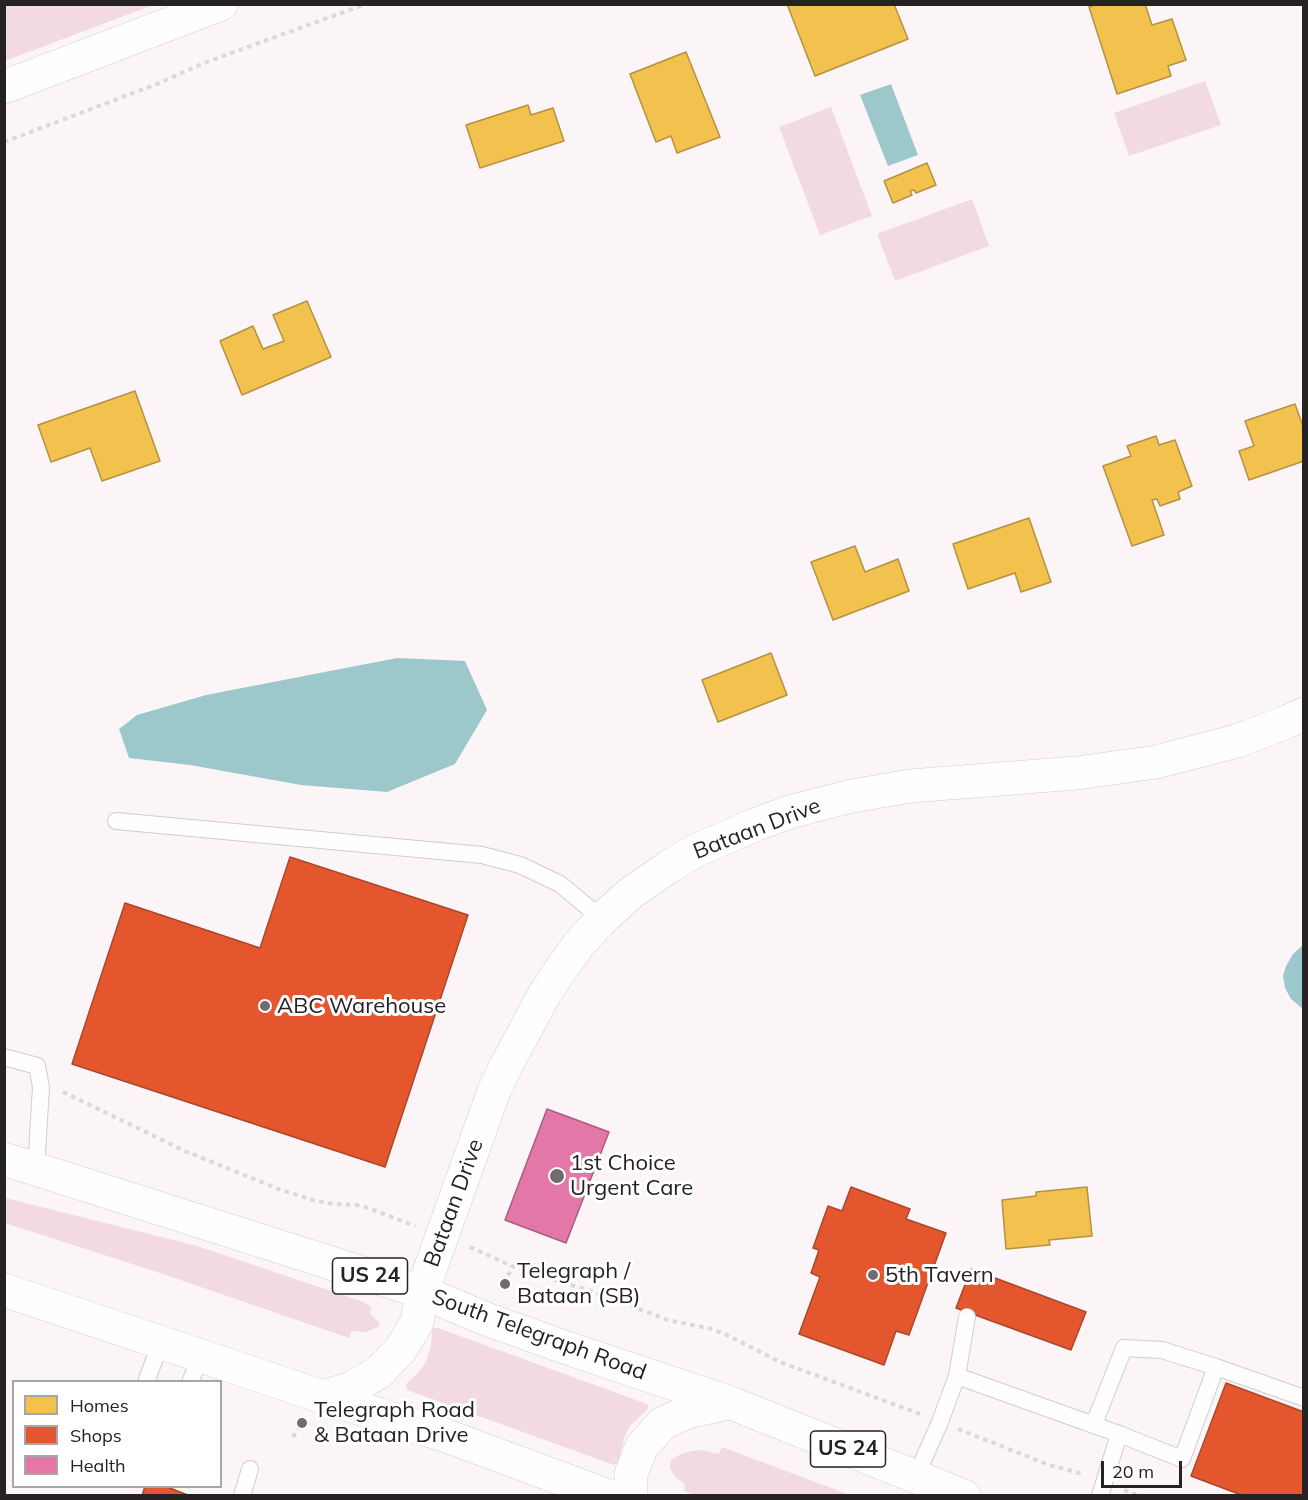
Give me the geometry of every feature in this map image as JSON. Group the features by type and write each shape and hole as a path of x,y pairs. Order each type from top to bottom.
{"main road":[{"path":"4,87 221,4"},
{"name":"Bataan Drive","path":"323,1397 352,1388 379,1372 401,1349 417,1322 422,1292 494,1091 506,1066 544,995 561,969 602,919 632,892 670,866 720,839 793,811 852,795 910,786 1077,773 1156,762 1237,741 1304,714"},
{"name":"South Telegraph Road","path":"4,1159 422,1292 486,1319 731,1403 964,1496"},
{"path":"4,1290 161,1342 195,1369 323,1397 444,1435 608,1496"},
{"path":"631,1496 631,1474 642,1446 663,1423 690,1411 731,1403"}],"lane":[{"path":"116,821 483,855 520,865 560,884 602,919"},
{"path":"4,1057 37,1066 41,1087 36,1169"},
{"path":"916,1476 957,1376 967,1317"},
{"path":"147,1380 161,1342"},
{"path":"1094,1424 1124,1348 1162,1350 1304,1398"},
{"path":"957,1376 1094,1424 1182,1459 1216,1367"},
{"path":"1100,1496 1119,1434"},
{"path":"242,1496 250,1469"}],"path":[{"path":"4,142 157,84 204,63 366,4"},
{"path":"64,1092 184,1151 281,1190 313,1200 364,1207 421,1228"},
{"path":"465,1244 512,1266 555,1281 591,1291 669,1320 712,1329 780,1362 920,1414"},
{"path":"505,1284 512,1266"},
{"path":"293,1437 302,1423"},
{"path":"959,1429 1049,1465 1083,1474"},
{"path":"1122,1489 1139,1496"}],"shaded area":[{"path":"5,4 153,4 153,5 5,61"},
{"path":"1205,81 1221,125 1129,156 1114,113"},
{"path":"831,107 872,216 820,235 779,127"},
{"path":"972,199 989,246 895,281 877,234"},
{"path":"5,1198 197,1246 364,1302 371,1307 370,1314 380,1326 366,1332 352,1331 349,1338 5,1223"},
{"path":"435,1328 647,1404 649,1408 630,1426 618,1463 614,1465 407,1390 406,1384 423,1367 431,1346 432,1329"},
{"path":"722,1447 850,1495 697,1496 684,1491 685,1484 675,1477 670,1468 671,1460 691,1451 702,1450 719,1454"}],"water":[{"path":"891,84 918,155 888,166 860,95"},
{"path":"397,658 465,661 487,710 455,764 387,792 301,785 190,765 129,758 119,729 137,715 206,695"},
{"path":"1303,945 1303,1009 1291,999 1285,988 1283,976 1293,954"}],"building: Homes":[{"path":"787,4 894,4 908,39 815,76"},
{"path":"1097,4 1145,4 1152,25 1172,19 1186,60 1168,66 1171,76 1117,94 1089,7"},
{"path":"686,52 720,137 677,153 671,136 656,142 630,74"},
{"path":"528,105 531,115 553,108 564,141 480,168 466,125"},
{"path":"927,163 936,185 916,193 914,190 910,191 912,195 893,203 884,181"},
{"path":"307,301 331,357 242,395 220,341 253,326 263,349 284,341 273,315"},
{"path":"135,391 160,461 102,481 90,448 51,462 38,425"},
{"path":"1295,404 1304,429 1304,461 1249,480 1239,451 1254,446 1245,421"},
{"path":"1156,436 1159,445 1175,440 1192,486 1178,492 1180,499 1160,506 1157,499 1152,500 1164,535 1132,546 1103,466 1131,456 1127,446"},
{"path":"1029,518 1051,582 1021,592 1015,573 968,589 953,544"},
{"path":"855,546 865,572 898,559 909,591 833,620 811,562"},
{"path":"771,653 787,695 718,722 702,680"},
{"path":"1087,1187 1092,1236 1049,1240 1050,1245 1006,1249 1002,1200 1036,1196 1036,1192"}],"building: Shops":[{"name":"ABC Warehouse","path":"290,857 468,915 385,1167 72,1064 125,903 260,948"},
{"name":"5th Tavern","path":"851,1187 910,1209 906,1219 946,1233 909,1335 896,1331 884,1365 799,1334 820,1277 811,1273 819,1250 813,1248 828,1206 842,1211"},
{"path":"971,1269 1086,1312 1071,1350 956,1308"},
{"path":"1226,1383 1304,1412 1304,1496 1244,1496 1191,1476"},
{"path":"144,1488 170,1488 190,1496 142,1496"}],"building: Health":[{"name":"1st Choice Urgent Care","path":"547,1109 609,1132 566,1243 505,1220"}],"place":[{"name":"ABC Warehouse","path":"265,1006"},
{"name":"1st Choice Urgent Care","path":"557,1176"},
{"name":"5th Tavern","path":"873,1275"},
{"name":"Telegraph / Bataan (SB)","path":"505,1284"},
{"name":"Telegraph Road & Bataan Drive","path":"302,1423"}]}
